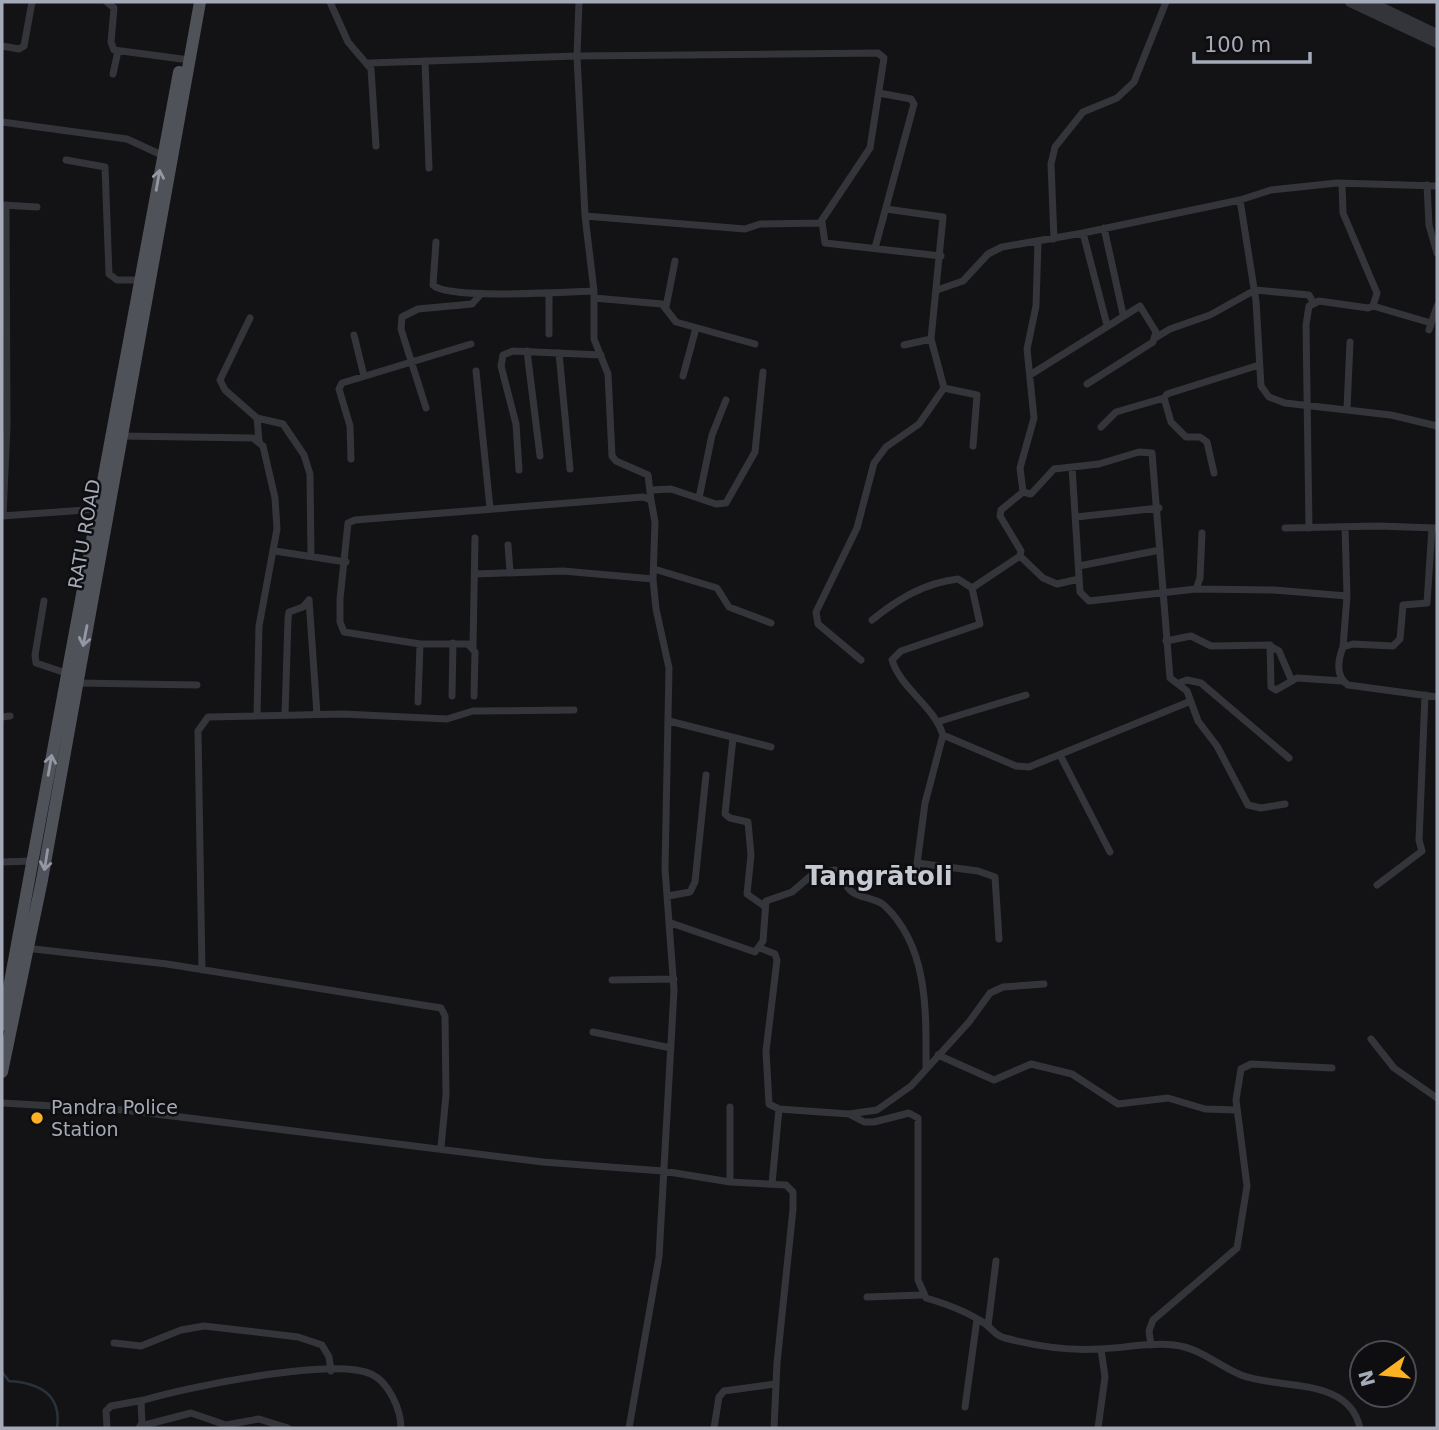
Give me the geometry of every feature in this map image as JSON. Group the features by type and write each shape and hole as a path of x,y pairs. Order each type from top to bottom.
{"main road":[{"name":"RATU ROAD","path":"2,1072 23,947 76,683 121,436 191,2"},
{"name":"RATU ROAD","path":"2,1025 23,947 33,861 66,673 141,280 200,2"}],"street":[{"path":"2,46 19,50 24,46 32,2"},
{"path":"107,2 114,8 111,42 118,51 182,59"},
{"path":"330,2 348,42 369,64 376,146"},
{"path":"579,2 577,56 585,216 594,294 594,339 608,374 612,456 616,461 648,475 652,490 655,522 653,579 656,609 669,668 665,869 674,979 671,1048 659,1257 629,1428"},
{"path":"1054,239 1051,164 1055,147 1083,112 1116,98 1134,82 1166,2"},
{"path":"1350,2 1437,43"},
{"path":"1370,2 1437,34"},
{"path":"113,74 118,51"},
{"path":"369,64 577,56 878,53 884,58 870,148 822,222 825,243 941,256"},
{"path":"425,61 429,168"},
{"path":"875,248 914,104 911,99 878,93"},
{"path":"2,122 127,139 168,157"},
{"path":"66,160 105,167 109,274 117,280 141,280"},
{"path":"1342,184 1343,214 1376,285 1373,306"},
{"path":"937,290 963,281 996,249 1240,200 1271,190 1342,184 1437,186"},
{"path":"1427,185 1429,225 1437,253"},
{"path":"1240,200 1255,290 1261,386 1269,397 1285,403 1347,409 1437,426"},
{"path":"37,207 4,205 7,426 2,516 99,509"},
{"path":"861,660 818,624 816,612 857,528 874,463 886,447 919,424 944,388 931,339 943,217 886,209"},
{"path":"585,216 746,229 760,224 822,222"},
{"path":"1104,228 1123,314"},
{"path":"1083,233 1107,325"},
{"path":"436,242 433,279 436,288 481,294 594,294 666,307"},
{"path":"1023,492 1020,468 1034,418 1028,339 1037,306 1038,242"},
{"path":"676,261 666,307 672,320 755,344"},
{"path":"1087,384 1170,329 1210,315 1255,290 1308,295 1313,302 1358,309 1373,306 1430,326 1437,306"},
{"path":"549,293 549,334"},
{"path":"426,408 400,323 404,314 426,308 472,304 481,294"},
{"path":"1309,528 1306,326 1308,306 1313,302"},
{"path":"1030,375 1123,314 1140,306 1156,332 1155,338"},
{"path":"250,318 220,380 225,390 257,418 283,424 304,455 312,489 311,555"},
{"path":"683,376 696,328"},
{"path":"354,335 364,376"},
{"path":"904,345 931,339"},
{"path":"1347,409 1350,342"},
{"path":"351,459 350,422 339,389 342,383 471,344"},
{"path":"519,470 516,424 501,360 508,352 527,351 601,355"},
{"path":"527,351 540,456"},
{"path":"559,352 570,469"},
{"path":"1101,428 1116,412 1259,365"},
{"path":"476,370 490,508"},
{"path":"652,490 671,489 716,504 726,503 750,466 755,452 763,372"},
{"path":"944,388 977,395 973,446"},
{"path":"1164,398 1175,427 1186,437 1200,437 1207,442 1214,472"},
{"path":"699,498 712,435 726,400"},
{"path":"257,418 259,441 266,453 275,498 275,551 259,626 257,715"},
{"path":"121,436 226,437 259,441"},
{"path":"1023,492 1031,494 1054,469 1099,464 1139,452 1152,453 1170,678 1179,682 1191,701 1198,721 1217,746 1248,805 1261,808 1285,804"},
{"path":"1072,467 1080,592 1089,601 1196,589 1274,590 1347,596"},
{"path":"1020,556 1021,551 1000,516 1002,510 1023,492"},
{"path":"473,647 453,643 419,644 344,632 340,622 340,599 346,562 346,530 351,521 643,497 651,500"},
{"path":"1076,517 1158,508"},
{"path":"1342,681 1338,671 1343,647 1347,596 1345,527"},
{"path":"1285,528 1435,528 1429,598 1423,604 1403,604 1398,643 1393,646 1353,644 1343,647"},
{"path":"1196,589 1200,578 1202,533"},
{"path":"474,696 475,538"},
{"path":"508,545 510,572"},
{"path":"1079,566 1160,550"},
{"path":"275,551 346,562"},
{"path":"1020,556 1044,578 1057,584 1079,579"},
{"path":"1020,556 972,589 971,594 981,618 977,627 901,651 892,660 895,671 937,722 943,734 1023,768 1191,701"},
{"path":"654,569 717,588 729,607 771,623"},
{"path":"475,574 563,572 653,579"},
{"path":"872,620 898,599 918,589 958,579 972,589"},
{"path":"285,715 289,612 303,607 309,600 317,714"},
{"path":"44,601 36,663 66,673"},
{"path":"1166,641 1201,637 1211,646 1270,645 1279,651 1291,679"},
{"path":"452,696 453,643"},
{"path":"418,702 419,644"},
{"path":"1270,645 1271,687 1281,690 1291,679 1342,681 1348,685 1437,697"},
{"path":"1179,682 1187,680 1201,683 1289,758"},
{"path":"76,683 197,685"},
{"path":"937,722 1026,695"},
{"path":"1377,885 1422,851 1419,840 1425,695"},
{"path":"202,970 198,731 208,717 317,714 447,719 473,711 575,710"},
{"path":"669,721 771,747"},
{"path":"915,879 925,803 943,734"},
{"path":"733,738 725,814 730,818 748,822 751,855 747,894 764,906"},
{"path":"1060,755 1110,852"},
{"path":"667,896 690,891 695,882 706,775"},
{"path":"2,862 33,861"},
{"path":"917,863 978,871 995,877 999,939"},
{"path":"671,923 742,950 755,952 760,948 764,906 771,898 792,892 809,876 831,870 838,872 851,892 883,904 898,923 922,974 926,1009 926,1068"},
{"path":"23,947 202,970 441,1008 445,1016 446,1095 441,1147"},
{"path":"760,948 777,956 766,1051 769,1104 779,1109 849,1114 877,1110 911,1086 995,989 1044,984"},
{"path":"612,980 674,979"},
{"path":"593,1032 671,1048"},
{"path":"1371,1039 1405,1078 1437,1098"},
{"path":"938,1055 994,1080 1031,1064 1065,1071 1118,1104 1168,1098 1205,1110 1237,1110"},
{"path":"1151,1345 1149,1331 1153,1320 1237,1248 1247,1186 1237,1110 1238,1078 1246,1066 1332,1068"},
{"path":"2,1102 124,1110 441,1147 543,1162 663,1171 730,1182 786,1185 793,1192 794,1200 775,1384 774,1428"},
{"path":"730,1107 730,1182"},
{"path":"772,1184 779,1109"},
{"path":"849,1114 864,1122 909,1113 918,1118 918,1280 922,1295"},
{"path":"988,1326 996,1261"},
{"path":"867,1297 922,1295 977,1320 1003,1338 1065,1348 1101,1349 1151,1345 1190,1348 1242,1376 1321,1391 1348,1405 1360,1428"},
{"path":"965,1407 977,1320"},
{"path":"114,1343 142,1346 181,1330 204,1326 298,1337 322,1345 329,1357 331,1371"},
{"path":"1098,1428 1104,1387 1101,1349"},
{"path":"107,1428 106,1411 111,1406 236,1380 296,1371 331,1371 362,1372 378,1378 398,1408 401,1428"},
{"path":"714,1428 719,1396 723,1391 775,1384"},
{"path":"144,1400 140,1427 191,1413 226,1426 259,1419 288,1428"}],"waterway":[{"path":"2,1293 2,1321"},
{"path":"2,1372 9,1381 30,1384 46,1392 56,1407 57,1428"}],"place":[{"name":"Pandra Police Station","path":"37,1118"}],"district":[{"name":"Tangrātoli","path":"879,876"}]}
